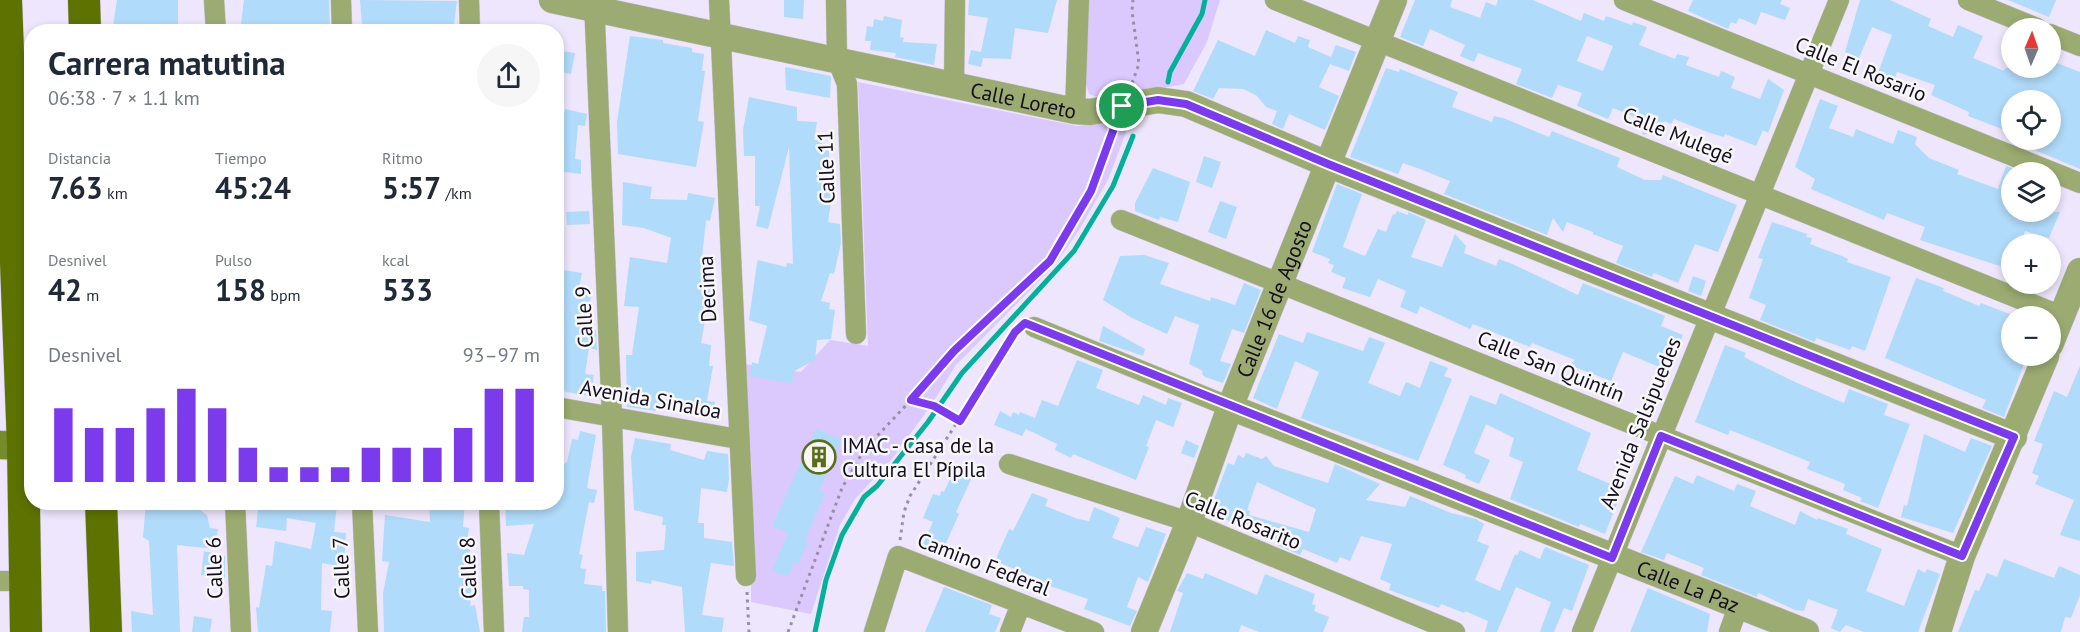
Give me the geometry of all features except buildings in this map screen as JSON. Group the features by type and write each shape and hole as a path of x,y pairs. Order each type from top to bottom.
{"main road":[{"path":"6,0 8,49 22,149 11,446 13,581 26,632"},
{"path":"84,0 85,24"},
{"path":"8,49 18,80 24,88"},
{"path":"101,510 106,632"}],"street":[{"path":"214,0 216,24"},
{"path":"340,0 342,24"},
{"path":"469,0 470,24"},
{"name":"Calle Loreto","path":"552,0 594,5 720,36 1075,111 1158,100 1186,104 1328,164 2014,437"},
{"name":"Decima","path":"718,0 746,576"},
{"name":"Calle 11","path":"836,0 837,59 847,84 856,334"},
{"path":"954,85 955,0"},
{"path":"1075,111 1079,0"},
{"name":"Calle Mulegé","path":"1275,0 2062,316"},
{"name":"Calle 16 de Agosto","path":"1144,632 1189,522 1230,407 1394,0"},
{"name":"Calle El Rosario","path":"1624,0 2080,183"},
{"name":"Avenida Salsipuedes","path":"1582,632 1708,316 1761,194 1839,0"},
{"path":"1968,0 2012,18"},
{"name":"Calle 9","path":"594,5 612,418 618,632"},
{"path":"2061,38 2080,46"},
{"name":"Calle San Quintín","path":"1121,220 1962,556"},
{"path":"2062,316 2080,271"},
{"name":"Calle La Paz","path":"1034,327 1612,558 1806,632"},
{"path":"1938,632 1962,556 2042,366"},
{"name":"Avenida Sinaloa","path":"564,409 738,439"},
{"name":"Calle Rosarito","path":"1009,464 1189,522 1455,632"},
{"name":"Calle 6","path":"235,510 241,632"},
{"name":"Calle 7","path":"362,510 368,632"},
{"name":"Calle 8","path":"489,510 494,632"},
{"name":"Camino Federal","path":"874,632 898,556 1095,632"},
{"path":"1010,632 1021,604"},
{"path":"1729,632 1738,607"}],"path":[{"path":"788,632 842,489 864,450 954,351 1050,261 1091,191 1139,64 1132,11 1133,0"},
{"path":"898,556 904,512 910,496 1015,332 1025,323 1034,327"},
{"path":"911,400 934,406 960,421"},
{"path":"746,576 749,632"}],"shaded area":[{"path":"1088,0 1220,0 1207,42 1184,84 1103,99 1089,94 1086,83"},
{"path":"858,82 1077,126 1131,119 1108,180 1079,230 1055,265 956,365 932,404 892,459 855,499 840,525 811,614 751,602 752,472 745,364 801,372 830,340 868,346"}],"waterway":[{"path":"1168,82 1170,72 1202,14 1205,0"},
{"path":"815,632 826,580 842,535 864,497 877,486 928,422 962,373 1074,251 1113,186 1133,136"}],"place":[{"name":"IMAC - Casa de la Cultura El Pípila","path":"819,457"}],"route":[{"path":"1158,100 1172,100 1186,104 1328,164 2014,437 1962,556 1661,436 1612,558 1025,323 1015,332 960,421 934,406 911,400 954,351 1050,261 1091,191 1122,106 1158,100"}]}
